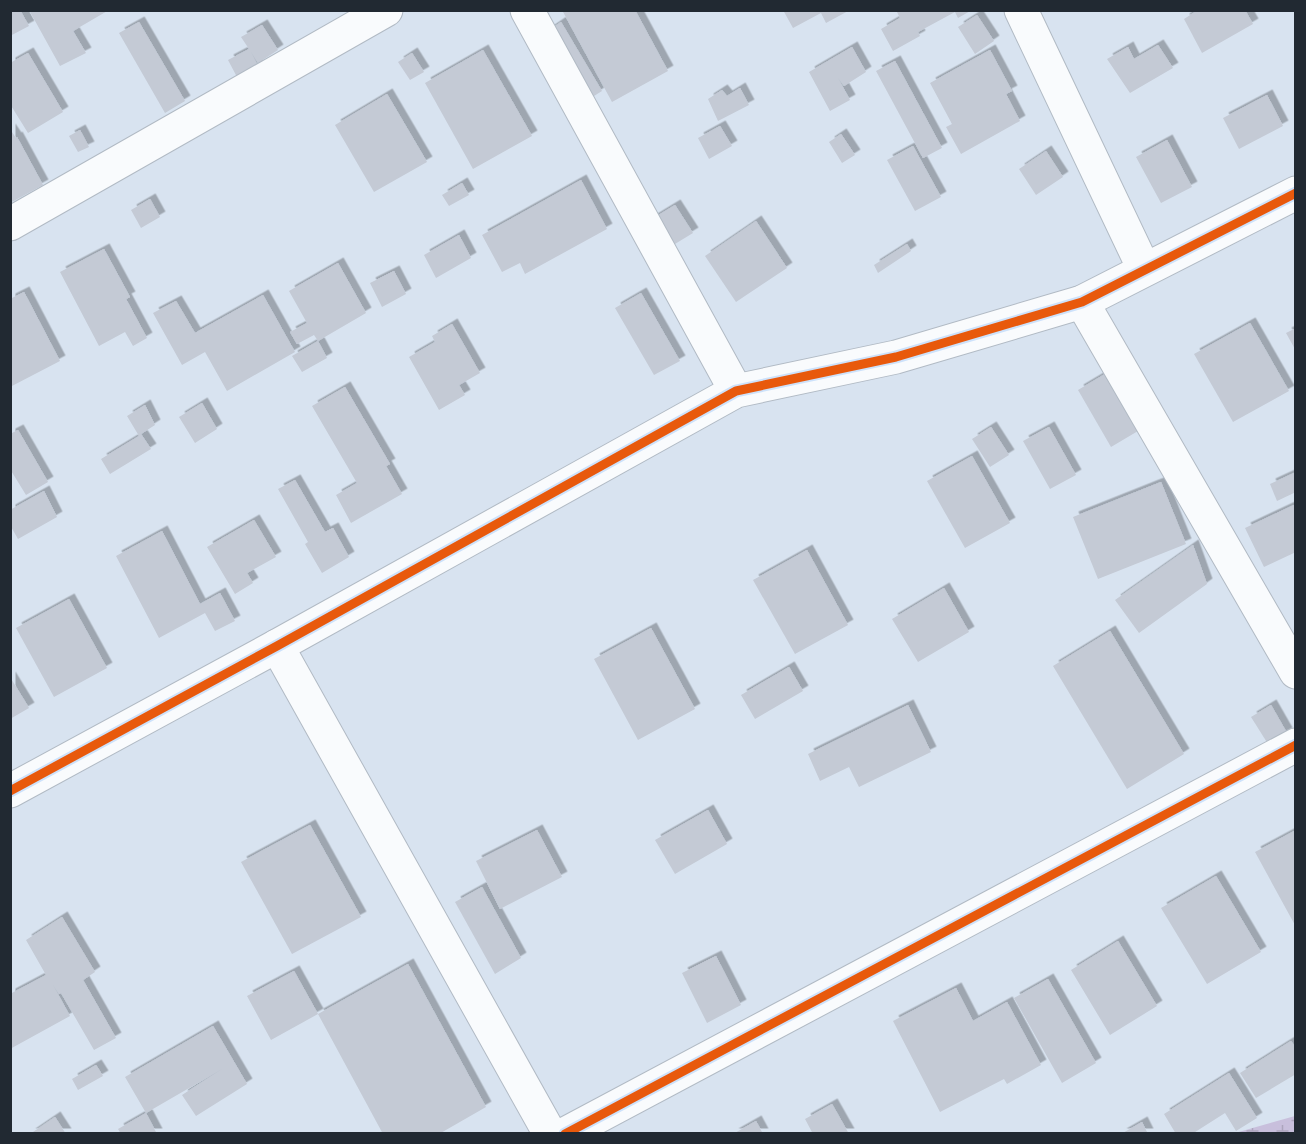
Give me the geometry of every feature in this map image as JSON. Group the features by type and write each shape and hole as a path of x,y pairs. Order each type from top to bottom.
{"street":[{"path":"10,224 386,10"},
{"path":"526,10 736,391"},
{"path":"1021,10 1144,269"},
{"path":"10,791 277,646 736,391 896,357 1082,302 1296,193"},
{"path":"1082,302 1296,672"},
{"path":"277,646 550,1134"},
{"path":"565,1134 1296,745"}],"green space":[{"path":"1295,1116 1295,1133 1235,1133"}],"building":[{"path":"10,10 20,10 29,26 10,36"},
{"path":"29,10 109,10 73,31 86,53 60,66"},
{"path":"562,10 635,10 668,71 612,102"},
{"path":"783,10 850,10 826,23 821,13 793,28"},
{"path":"896,10 972,10 958,18 955,12 918,32 920,36 893,51 881,29 900,18"},
{"path":"1198,10 1245,10 1253,24 1202,53 1184,19"},
{"path":"977,15 994,41 975,54 958,27"},
{"path":"139,22 185,101 165,113 119,33"},
{"path":"561,22 602,91 586,101 545,33"},
{"path":"262,25 278,50 258,63 251,52 258,66 237,77 228,60 249,49 241,37"},
{"path":"1158,45 1173,68 1130,93 1107,59 1128,47 1134,59"},
{"path":"852,47 866,72 844,86 838,78 850,100 830,111 809,72"},
{"path":"483,50 532,136 473,169 425,83"},
{"path":"990,50 1012,91 1006,94 1020,121 961,154 946,127 952,124 930,83"},
{"path":"28,53 63,112 28,133 10,104 10,63"},
{"path":"412,53 424,72 410,80 398,62"},
{"path":"895,61 942,148 923,158 876,71"},
{"path":"740,88 749,105 718,121 708,99 722,90 727,96"},
{"path":"387,94 427,162 374,192 335,125"},
{"path":"1267,95 1283,126 1239,149 1223,118"},
{"path":"720,126 732,146 709,159 698,138"},
{"path":"10,129 17,137 43,185 10,203"},
{"path":"80,130 89,147 78,152 69,136"},
{"path":"841,134 855,155 842,163 829,142"},
{"path":"1167,140 1192,187 1161,203 1136,157"},
{"path":"913,146 941,197 915,211 887,160"},
{"path":"1046,151 1063,177 1036,195 1019,169"},
{"path":"581,180 607,229 525,274 520,263 502,272 482,235"},
{"path":"462,183 469,195 449,206 442,195"},
{"path":"150,199 160,217 141,228 131,210"},
{"path":"675,205 693,233 670,247 652,219"},
{"path":"756,221 787,268 736,302 705,256"},
{"path":"459,235 471,258 436,278 424,255"},
{"path":"907,244 911,251 878,273 874,265"},
{"path":"104,249 130,297 126,299 147,338 133,346 125,332 99,346 60,272"},
{"path":"338,263 366,313 318,341 314,335 297,344 290,332 307,323 289,291"},
{"path":"394,271 406,294 382,307 370,283"},
{"path":"24,292 60,361 10,387 10,299"},
{"path":"641,293 680,361 654,375 615,308"},
{"path":"263,295 295,352 227,391 205,352 182,365 153,313 176,301 195,333"},
{"path":"1250,323 1289,391 1233,422 1194,354"},
{"path":"452,324 480,373 459,385 465,395 439,410 409,357 435,342 432,336"},
{"path":"1296,328 1296,351 1286,333"},
{"path":"318,341 327,358 302,372 292,356"},
{"path":"1105,374 1138,431 1111,447 1078,390"},
{"path":"345,387 390,464 386,466 402,494 351,523 336,495 357,483 312,406"},
{"path":"202,403 217,429 195,443 179,417"},
{"path":"145,405 155,425 141,434 151,449 110,474 101,459 139,436 127,416"},
{"path":"991,427 1009,455 990,467 972,439"},
{"path":"1049,427 1076,475 1050,489 1023,441"},
{"path":"18,430 48,482 26,495 10,469 10,434"},
{"path":"972,456 1010,523 965,548 927,481"},
{"path":"1296,472 1296,492 1277,501 1270,484"},
{"path":"295,480 325,532 333,528 349,557 322,573 305,544 308,542 278,489"},
{"path":"1161,482 1186,544 1098,579 1073,517"},
{"path":"44,491 57,517 18,539 10,525 10,510"},
{"path":"1296,504 1296,552 1264,567 1245,528"},
{"path":"254,520 276,557 247,573 253,583 235,594 207,547"},
{"path":"162,531 200,604 220,593 235,621 215,631 205,613 159,638 116,556"},
{"path":"1193,545 1207,584 1139,633 1115,600"},
{"path":"807,550 848,625 795,654 753,580"},
{"path":"944,588 969,632 918,662 892,619"},
{"path":"69,599 107,668 54,697 16,628"},
{"path":"651,628 695,709 638,740 594,659"},
{"path":"1110,631 1184,754 1127,789 1053,666"},
{"path":"789,667 803,691 755,719 741,695"},
{"path":"10,677 29,708 10,719"},
{"path":"908,705 931,752 859,787 849,767 820,781 808,754"},
{"path":"1271,705 1287,733 1268,744 1251,717"},
{"path":"708,810 727,844 675,874 655,840"},
{"path":"310,825 361,917 292,954 241,862"},
{"path":"537,830 562,877 500,909 476,861"},
{"path":"1296,830 1296,927 1255,852"},
{"path":"1216,876 1261,952 1207,984 1161,908"},
{"path":"482,887 521,958 495,974 455,902"},
{"path":"62,917 95,972 83,980 116,1038 94,1050 61,993 59,994 53,985 70,1016 10,1049 10,994 46,975 26,940"},
{"path":"1118,941 1157,1006 1110,1035 1071,970"},
{"path":"716,956 741,1005 707,1023 682,973"},
{"path":"408,964 486,1107 439,1134 383,1134 318,1014"},
{"path":"294,971 318,1014 271,1040 247,996"},
{"path":"1048,979 1096,1063 1062,1083 1014,998"},
{"path":"956,988 973,1021 1007,1002 1041,1065 1007,1084 1004,1079 940,1112 893,1021"},
{"path":"213,1026 247,1084 196,1116 182,1095 222,1069 146,1113 125,1077"},
{"path":"1291,1041 1296,1048 1296,1074 1256,1098 1240,1073"},
{"path":"96,1065 103,1076 78,1090 72,1079"},
{"path":"1229,1073 1257,1118 1236,1131 1225,1113 1192,1134 1176,1134 1164,1114"},
{"path":"832,1104 849,1134 813,1134 805,1119"},
{"path":"146,1113 157,1134 121,1134 118,1129"},
{"path":"55,1117 66,1134 30,1134"},
{"path":"756,1121 763,1134 733,1134"},
{"path":"1142,1122 1148,1134 1121,1134"}],"cycle path":[{"path":"10,791 277,646 736,391 896,357 1082,302 1296,193"},
{"path":"565,1134 1296,745"}]}
